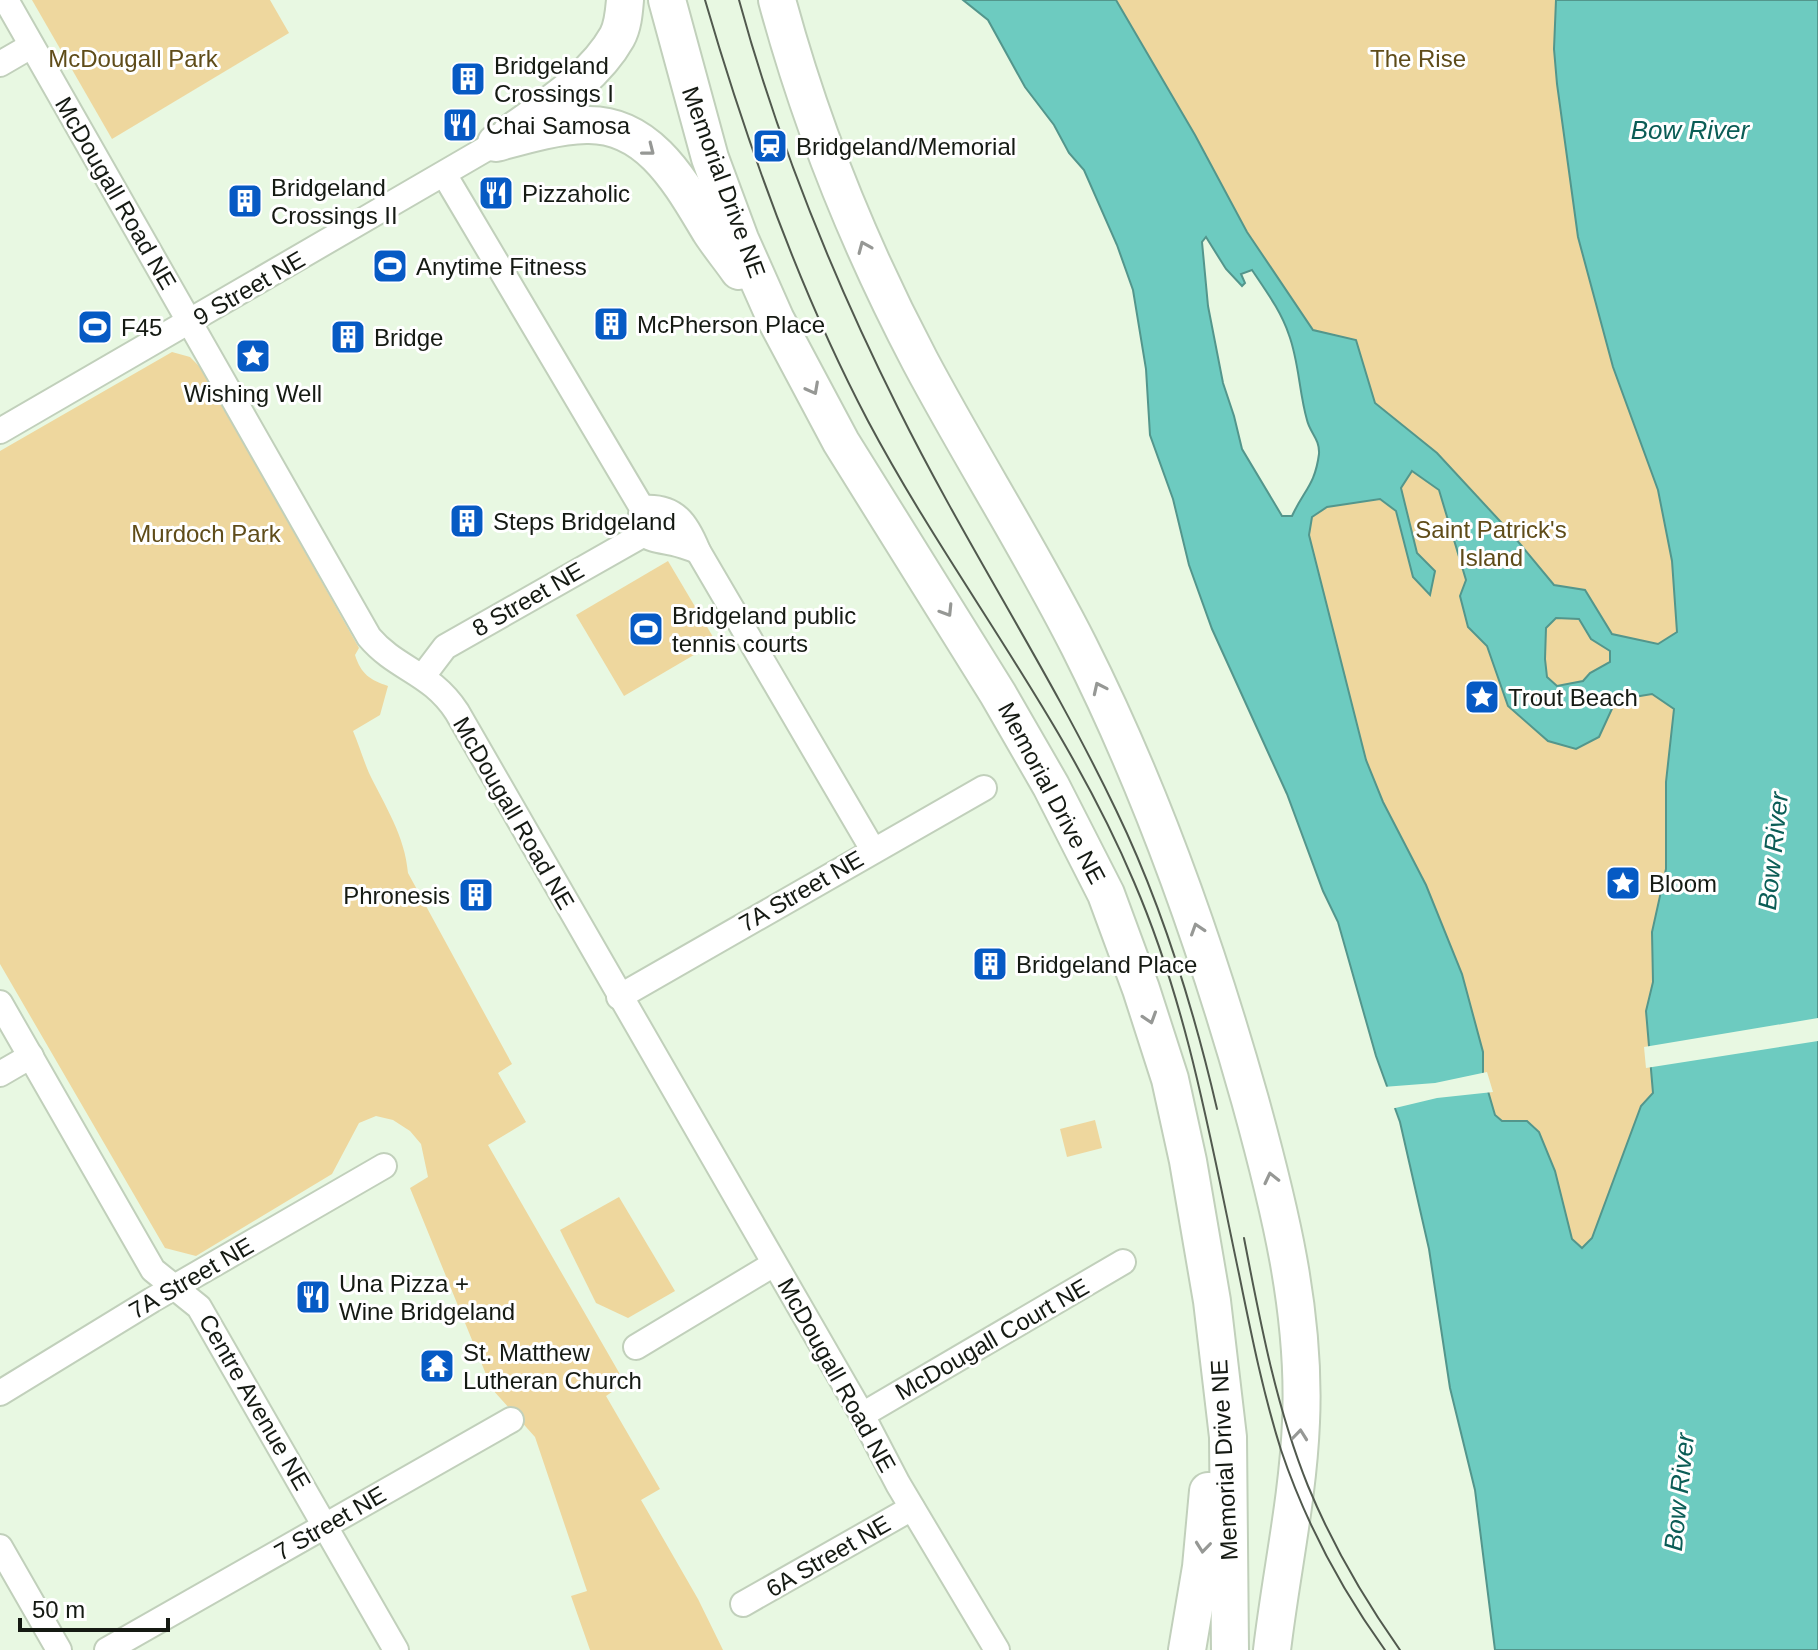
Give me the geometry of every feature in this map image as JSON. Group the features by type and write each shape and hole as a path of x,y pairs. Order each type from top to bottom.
{"highway":[{"path":"496,143 580,80 600,61 619,34 625,0"},
{"name":"Memorial Drive NE","path":"667,0 710,158 740,239 776,320 841,442 1006,707 1106,894 1170,1079 1188,1161 1212,1301 1228,1437 1230,1650"},
{"path":"777,0 826,158 869,259 920,360 1079,645 1141,777 1193,916 1228,1023 1268,1167 1288,1256 1297,1318 1301,1421 1272,1650"},
{"path":"496,143 541,131 589,125 618,130 652,149 683,185 712,235 776,320"},
{"path":"1187,1650 1201,1567 1208,1497 1212,1301"}],"street":[{"name":"McDougall Road NE","path":"6,0 369,637 383,654 433,683 457,712 862,1415 912,1508 997,1650"},
{"path":"0,64 31,46"},
{"name":"9 Street NE","path":"0,431 496,143"},
{"path":"444,174 642,508 640,521 644,534 653,541 698,551"},
{"path":"642,508 656,507 673,514 688,526 698,551 873,850"},
{"name":"8 Street NE","path":"423,676 445,647 644,534"},
{"name":"7A Street NE","path":"619,997 984,788"},
{"name":"Centre Avenue NE","path":"0,1003 153,1270 199,1307 396,1650"},
{"path":"0,1074 31,1056"},
{"name":"7A Street NE","path":"0,1393 384,1166"},
{"name":"McDougall Court NE","path":"862,1415 1123,1262"},
{"path":"636,1347 774,1264"},
{"name":"7 Street NE","path":"107,1650 511,1420"},
{"name":"6A Street NE","path":"743,1604 912,1508"},
{"path":"0,1547 59,1650"}],"green space":[{"name":"McDougall Park","path":"32,0 270,0 289,33 112,139"},
{"name":"Saint Patrick's Island","path":"1116,0 1556,0 1554,49 1557,84 1578,237 1613,367 1658,490 1672,561 1678,620 1674,709 1666,782 1666,869 1652,932 1653,983 1646,1011 1653,1093 1641,1106 1592,1238 1582,1248 1572,1239 1555,1171 1527,1121 1502,1121 1495,1115 1483,1074 1483,1052 1462,974 1426,885 1383,802 1366,760 1309,535 1328,410 1313,330 1247,232 1195,135"},
{"name":"Murdoch Park","path":"172,352 190,357 202,369 359,648 355,655 360,667 371,679 388,686 380,715 353,731 369,773 399,834 408,873 512,1064 498,1073 526,1122 488,1145 625,1383 606,1396 660,1489 641,1500 698,1599 723,1650 590,1650 571,1596 587,1591 535,1437 492,1389 410,1188 428,1177 421,1144 410,1131 393,1120 376,1116 359,1123 332,1174 196,1256 165,1248 0,964 0,451"},
{"name":"Bridgeland public tennis courts","path":"668,561 716,642 624,696 576,615"},
{"path":"1095,1120 1102,1148 1067,1157 1060,1129"},
{"path":"619,1197 675,1291 628,1318 596,1303 560,1230"}],"water":[{"name":"Bow River","path":"963,0 1116,0 1195,135 1247,232 1313,330 1356,340 1375,403 1437,453 1554,585 1585,590 1612,634 1658,644 1677,632 1672,561 1658,490 1613,367 1578,237 1557,84 1554,49 1556,0 1818,0 1818,1650 1495,1650 1475,1490 1450,1388 1429,1249 1400,1122 1376,1056 1338,922 1323,891 1287,794 1212,629 1189,565 1173,499 1150,435 1146,369 1133,290 1117,245 1084,170 1025,87 988,20","holes":["1206,237 1226,269 1242,286 1245,283 1241,274 1252,270 1277,309 1292,345 1304,409 1319,454 1312,480 1292,516 1282,516 1242,449 1223,383 1208,306 1202,242","1412,471 1439,490 1466,580 1460,596 1468,627 1487,646 1508,706 1548,741 1576,749 1599,737 1616,700 1652,694 1674,709 1666,782 1666,869 1652,932 1653,982 1646,1011 1653,1093 1641,1106 1592,1238 1582,1248 1572,1239 1555,1171 1539,1132 1527,1121 1502,1121 1495,1115 1483,1074 1483,1052 1462,974 1426,885 1383,802 1366,760 1309,535 1312,517 1327,507 1380,499 1396,511 1413,577 1430,595 1435,571 1417,553 1401,488","1556,618 1579,619 1591,639 1610,651 1610,662 1590,673 1583,681 1557,686 1547,677 1546,628"]}],"pier":[{"path":"1818,1018 1818,1041 1646,1068 1644,1047"},
{"path":"1487,1072 1493,1092 1437,1098 1391,1109 1383,1087 1435,1083"}],"tram line":[{"path":"705,0 738,108 776,215 843,371 901,479 1075,762 1134,882 1153,929 1184,1026 1258,1363 1281,1450 1301,1503 1326,1554 1385,1650"},
{"path":"739,0 789,156 874,359 924,459 1090,759 1133,846 1175,956 1217,1109"},
{"path":"1244,1238 1278,1395 1308,1486 1350,1571 1400,1650"}],"place":[{"name":"Bridgeland Crossings I","path":"468,79"},
{"name":"Chai Samosa","path":"460,125"},
{"name":"Bridgeland/Memorial","path":"770,146"},
{"name":"Pizzaholic","path":"496,193"},
{"name":"Bridgeland Crossings II","path":"245,201"},
{"name":"Anytime Fitness","path":"390,266"},
{"name":"McPherson Place","path":"611,324"},
{"name":"F45","path":"95,327"},
{"name":"Bridge","path":"348,337"},
{"name":"Wishing Well","path":"253,356"},
{"name":"Steps Bridgeland","path":"467,521"},
{"name":"Bridgeland public tennis courts","path":"646,629"},
{"name":"Trout Beach","path":"1482,697"},
{"name":"Bloom","path":"1623,883"},
{"name":"Phronesis","path":"476,895"},
{"name":"Bridgeland Place","path":"990,964"},
{"name":"Una Pizza + Wine Bridgeland","path":"313,1297"},
{"name":"St. Matthew Lutheran Church","path":"437,1366"}],"park label":[{"name":"The Rise","path":"1418,58"}]}
